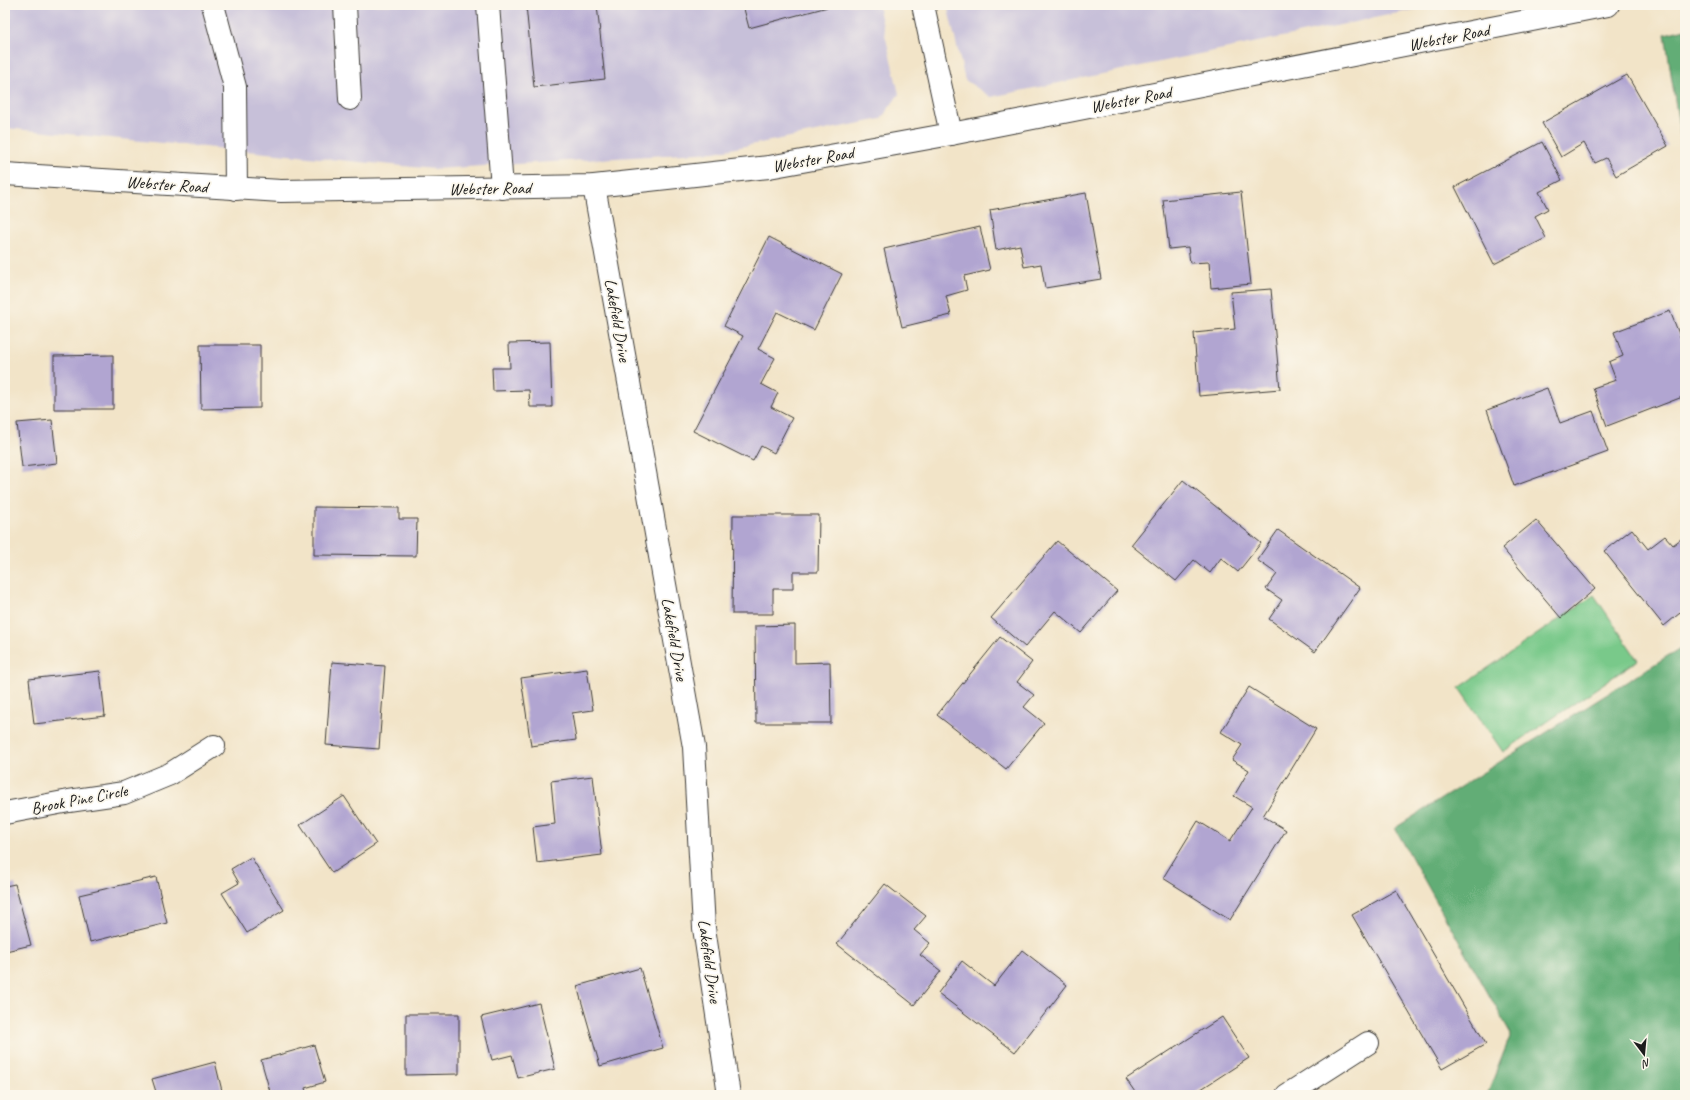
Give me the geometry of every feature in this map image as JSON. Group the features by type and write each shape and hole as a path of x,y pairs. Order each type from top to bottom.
{"street":[{"path":"213,5 235,87 236,189"},
{"path":"345,5 350,99"},
{"path":"488,5 502,188"},
{"path":"923,5 952,134"},
{"name":"Webster Road","path":"5,174 281,191 594,186 769,167 952,134 1608,5"},
{"name":"Lakefield Drive","path":"594,186 694,747 704,928 730,1095"},
{"name":"Brook Pine Circle","path":"5,813 69,801 124,793 170,774 214,746"},
{"path":"1287,1095 1368,1043"}],"shaded area":[{"path":"5,5 878,5 899,94 881,119 715,152 434,169 5,128"},
{"path":"947,5 1437,5 991,97 965,80"}],"green space":[{"path":"1685,29 1685,167 1665,34"},
{"path":"1594,595 1638,660 1503,752 1459,688"},
{"path":"1685,645 1685,1095 1487,1095 1511,1034 1395,828"}],"building":[{"path":"526,5 597,5 605,79 534,87"},
{"path":"743,5 835,5 749,28"},
{"path":"1627,75 1668,146 1616,176 1606,158 1595,163 1584,143 1561,157 1542,123"},
{"path":"1542,142 1562,180 1539,192 1548,209 1535,216 1546,238 1494,264 1455,187"},
{"path":"1241,192 1251,284 1211,288 1209,262 1190,263 1188,247 1169,249 1163,200"},
{"path":"1086,193 1101,279 1045,288 1041,264 1024,267 1020,245 996,250 990,210"},
{"path":"980,227 990,270 964,276 967,290 946,296 951,315 902,327 884,249"},
{"path":"769,237 842,274 814,330 777,312 758,349 775,358 761,384 778,393 771,407 792,418 774,453 761,446 753,461 693,431 743,336 724,326"},
{"path":"1271,289 1280,389 1199,396 1194,333 1235,329 1231,292"},
{"path":"1670,311 1685,349 1685,396 1607,426 1593,388 1616,380 1609,362 1623,356 1614,332"},
{"path":"550,342 552,407 530,407 529,390 493,391 492,368 510,368 509,343"},
{"path":"200,345 260,345 260,408 201,409"},
{"path":"113,355 113,409 54,409 54,356"},
{"path":"1547,388 1560,423 1593,411 1608,452 1514,486 1487,410"},
{"path":"52,420 57,463 22,467 17,423"},
{"path":"1183,480 1261,543 1238,572 1221,558 1210,573 1194,560 1176,581 1131,545"},
{"path":"314,507 399,508 399,519 417,519 416,556 314,555"},
{"path":"733,515 819,515 818,572 793,572 793,589 773,589 773,614 732,614"},
{"path":"1536,520 1595,589 1561,618 1502,548"},
{"path":"1632,529 1648,549 1665,536 1673,545 1685,536 1685,609 1664,626 1604,551"},
{"path":"1278,530 1360,588 1315,652 1269,619 1282,600 1266,589 1277,574 1257,560"},
{"path":"1057,541 1117,591 1081,633 1055,611 1025,647 991,618"},
{"path":"795,625 795,663 830,662 831,723 756,723 755,626"},
{"path":"1000,637 1032,662 1017,682 1034,695 1024,707 1044,723 1006,769 937,715"},
{"path":"332,662 385,666 379,749 326,745"},
{"path":"587,669 593,710 572,713 576,740 531,746 521,678"},
{"path":"100,671 105,716 34,724 29,679"},
{"path":"1249,687 1316,729 1263,816 1286,830 1230,920 1163,878 1198,821 1230,841 1252,807 1234,796 1249,770 1232,760 1242,745 1221,732"},
{"path":"593,776 602,855 537,863 533,827 555,824 551,781"},
{"path":"344,796 376,844 332,873 300,825"},
{"path":"251,857 284,910 247,933 222,893 239,883 231,869"},
{"path":"156,877 167,923 90,942 79,895"},
{"path":"15,884 31,945 6,951 5,886"},
{"path":"885,884 926,916 914,930 930,943 920,955 941,971 914,1005 837,944"},
{"path":"1396,890 1486,1044 1442,1069 1352,915"},
{"path":"1022,950 1067,985 1015,1052 938,993 962,961 994,986"},
{"path":"640,968 663,1048 600,1066 577,986"},
{"path":"539,1003 555,1069 518,1078 512,1055 492,1060 481,1017"},
{"path":"406,1014 459,1014 459,1074 406,1075"},
{"path":"1222,1017 1249,1058 1192,1095 1137,1095 1126,1079"},
{"path":"314,1045 325,1082 305,1088 307,1095 271,1095 261,1060"},
{"path":"215,1062 223,1095 157,1095 152,1079"}]}
